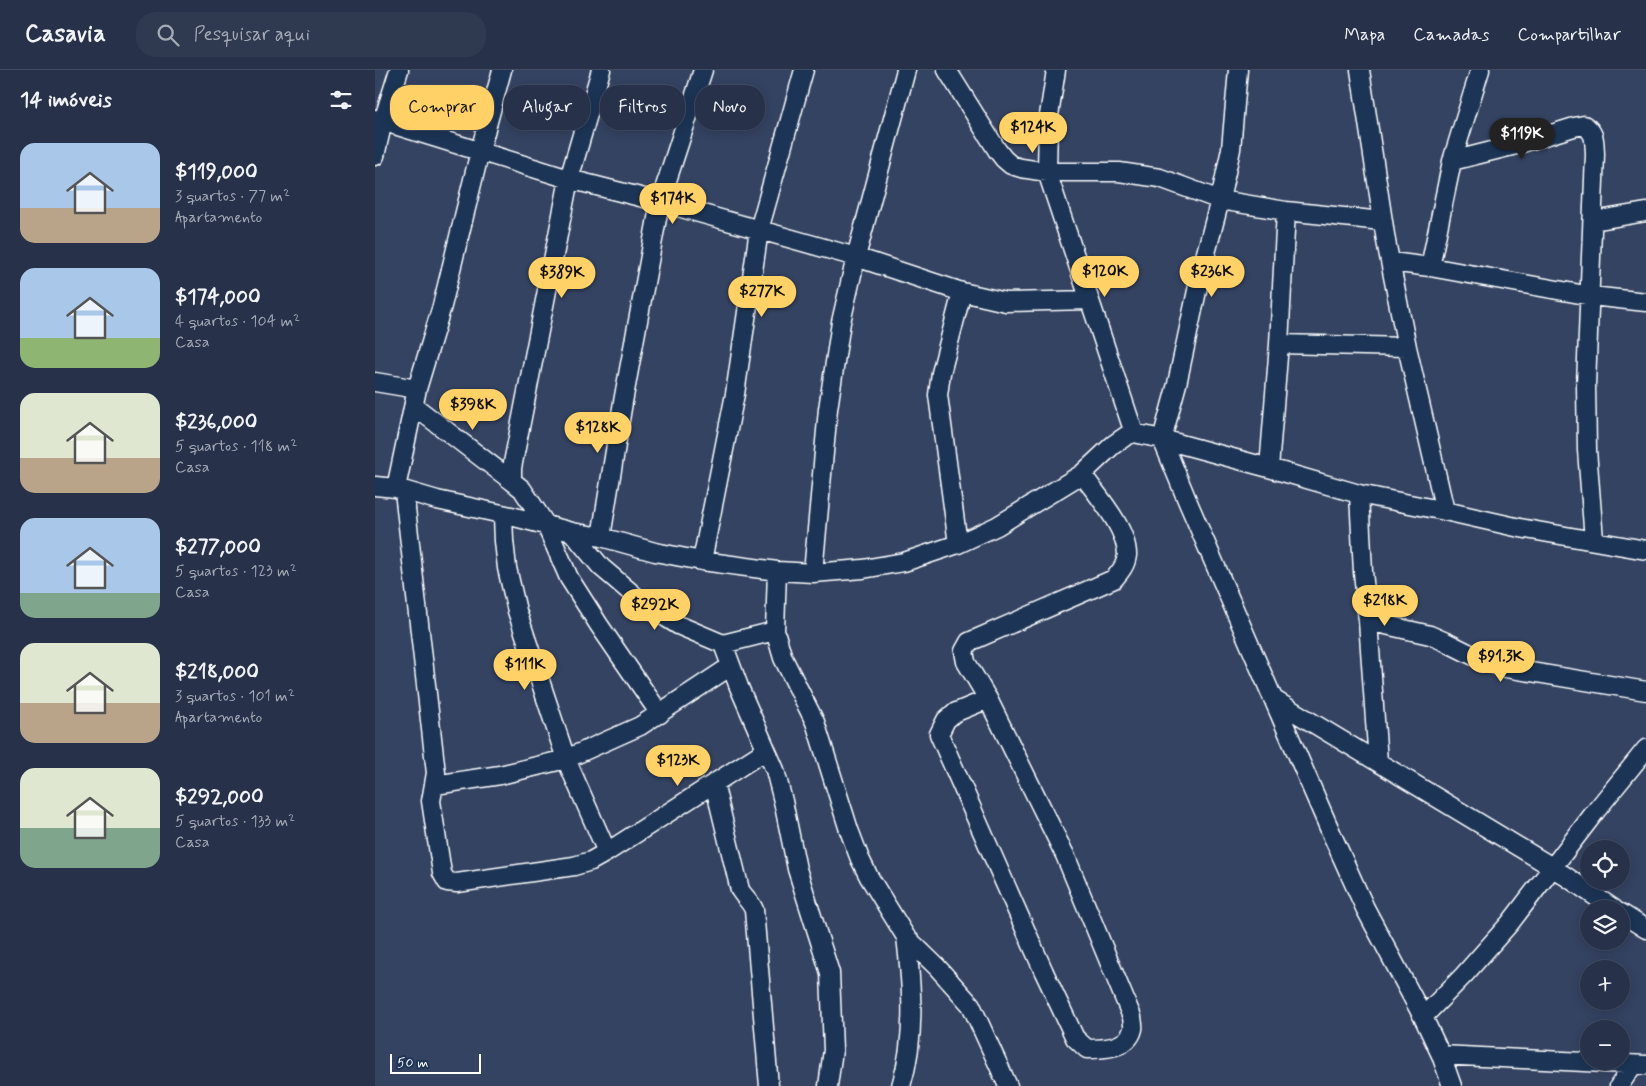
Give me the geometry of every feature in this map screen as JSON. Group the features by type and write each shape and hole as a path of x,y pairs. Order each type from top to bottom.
{"street":[{"path":"375,156 379,120 399,70"},
{"path":"503,70 480,152 442,306 415,398 400,490 436,773 431,800 442,873 447,882 457,883 573,866 591,861 766,750"},
{"path":"512,481 512,468 569,178 601,70"},
{"path":"601,537 660,202 703,70"},
{"path":"702,561 735,394 759,230 804,70"},
{"path":"813,573 828,409 841,322 856,256 906,70"},
{"path":"947,70 1004,159 1021,168 1047,172 1119,172 1153,177 1220,200 1285,211 1382,221"},
{"path":"1056,70 1048,122 1047,172 1135,433"},
{"path":"1238,70 1231,149 1201,272 1177,384 1162,439 1365,908 1423,1017 1441,1055 1452,1086"},
{"path":"1360,70 1382,221 1407,347 1445,511"},
{"path":"1430,267 1452,161 1480,70"},
{"path":"379,120 569,178 856,256 962,292 1006,302 1089,300"},
{"path":"1452,161 1574,126 1585,125 1591,130 1594,138 1591,296 1586,405 1587,450 1594,540"},
{"path":"1269,468 1279,344 1285,211"},
{"path":"1593,221 1646,212"},
{"path":"1391,262 1430,267 1591,296 1646,302"},
{"path":"958,544 938,395 941,373 962,292"},
{"path":"1279,344 1407,347"},
{"path":"375,382 415,398 521,489 546,525 569,578 660,714"},
{"path":"375,486 400,490 572,532 601,537 655,552 702,561 777,571 813,573 863,569 904,562 958,544 997,526 1082,474 1113,445 1126,436 1135,433 1359,494 1521,528 1646,550"},
{"path":"988,699 954,713 947,720 939,734 1075,1038 1087,1049 1109,1049 1127,1040 1133,1030 1132,1017 1065,855 988,699 967,662 964,651 969,642 1114,579 1123,569 1127,556 1125,541 1120,528 1082,474"},
{"path":"1359,494 1363,572 1378,762"},
{"path":"503,515 503,541 517,611 566,760 607,852"},
{"path":"572,532 601,567 643,602 678,626 723,644 775,631"},
{"path":"777,571 775,631 783,658 815,722 860,859 906,937 937,967 971,1005 1009,1086"},
{"path":"1368,621 1430,635 1480,660 1506,668 1646,691"},
{"path":"723,644 775,770 797,869 831,973 833,1050 828,1086"},
{"path":"435,785 500,775 566,760 631,730 660,714 731,666"},
{"path":"1273,699 1551,867 1600,900"},
{"path":"1423,1017 1465,975 1505,928 1551,867 1646,749"},
{"path":"714,783 740,890 751,903 754,910 769,1086"},
{"path":"1630,919 1646,929"},
{"path":"901,1086 905,1073 910,1038 913,999 906,937"},
{"path":"1441,1055 1639,1065"},
{"path":"1619,1086 1639,1065"}]}
